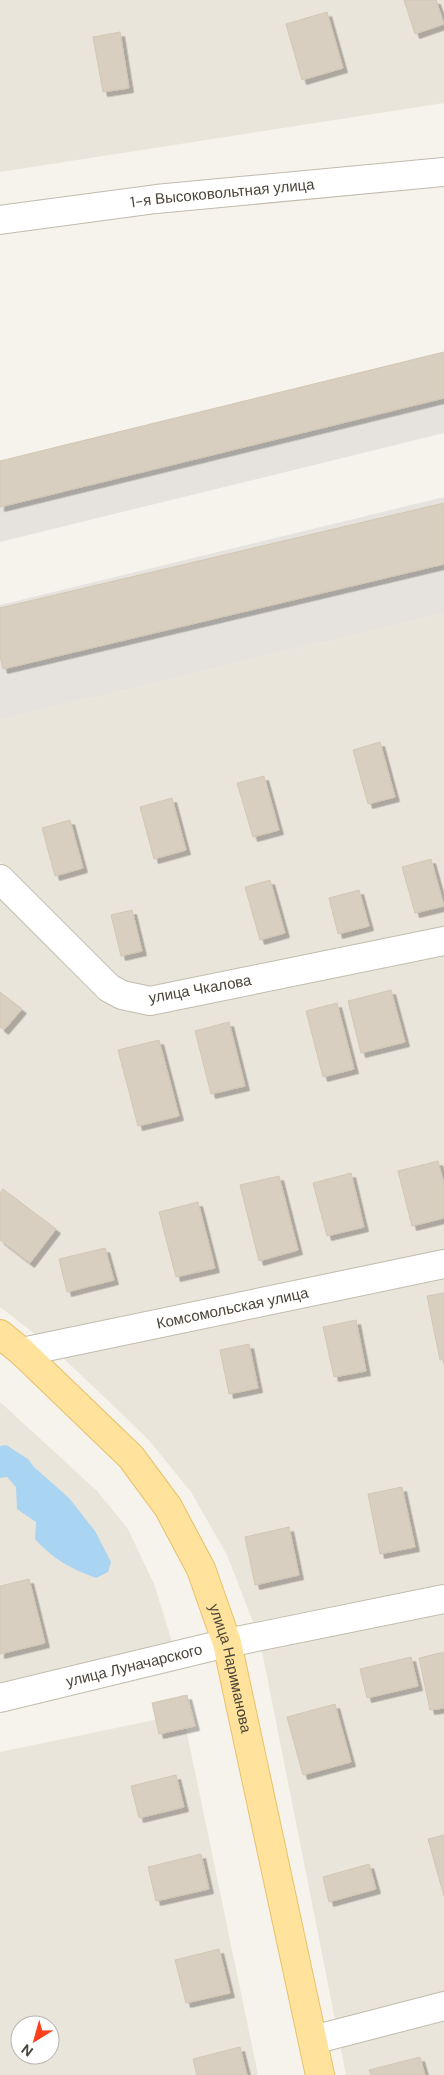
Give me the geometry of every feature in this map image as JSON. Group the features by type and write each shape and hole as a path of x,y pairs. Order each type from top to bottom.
{"main road":[{"name":"улица Нариманова","path":"0,1334 22,1352 131,1457 168,1507 201,1568 227,1643 320,2075"}],"street":[{"name":"1-я Высоковольтная улица","path":"0,220 156,199 444,172"},
{"name":"улица Чкалова","path":"0,878 96,977 122,995 136,999 150,1000 444,941"},
{"name":"Комсомольская улица","path":"22,1352 444,1264"},
{"name":"улица Луначарского","path":"0,1698 227,1643 444,1599"},
{"path":"313,2040 444,2006"}],"shaded area":[{"path":"0,0 444,0 444,103 0,172"},
{"path":"444,352 444,433 0,542 0,461"},
{"path":"444,497 444,613 0,720 0,605"},
{"path":"444,613 444,933 149,994 100,973 0,862 0,720"},
{"path":"0,893 105,994 444,948 444,1254 40,1338 0,1307"},
{"path":"444,1273 444,1584 253,1622 227,1555 191,1492 147,1438 59,1354"},
{"path":"0,1402 97,1491 128,1529 154,1584 174,1648 0,1687"},
{"path":"444,1609 444,2075 346,2075 261,1646"},
{"path":"183,1714 258,2075 0,2075 0,1752"}],"water":[{"path":"6,1445 28,1459 34,1467 69,1498 95,1531 111,1562 108,1572 96,1578 78,1571 56,1558 35,1539 36,1522 17,1509 16,1487 7,1477 0,1478 0,1446"}],"building":[{"path":"404,0 436,0 444,24 415,34"},
{"path":"327,12 343,68 302,80 286,24"},
{"path":"120,32 129,88 103,92 93,37"},
{"path":"444,352 444,398 0,507 0,461"},
{"path":"444,503 444,564 3,669 0,656 0,608"},
{"path":"380,742 395,797 368,804 353,750"},
{"path":"264,776 279,830 253,837 237,783"},
{"path":"172,798 186,850 154,859 140,807"},
{"path":"70,820 83,868 55,876 42,828"},
{"path":"431,859 444,906 415,913 402,867"},
{"path":"270,880 285,933 260,940 245,887"},
{"path":"359,890 369,926 338,934 329,898"},
{"path":"132,910 142,951 121,956 111,915"},
{"path":"391,990 405,1042 361,1053 348,1001"},
{"path":"0,992 22,1009 4,1030 0,1027"},
{"path":"337,1003 354,1069 323,1077 306,1011"},
{"path":"229,1022 245,1086 211,1094 195,1031"},
{"path":"159,1040 179,1116 138,1126 118,1050"},
{"path":"438,1161 444,1184 444,1218 412,1226 398,1171"},
{"path":"351,1173 364,1227 327,1236 313,1183"},
{"path":"279,1176 298,1250 259,1261 240,1185"},
{"path":"3,1189 56,1229 30,1263 0,1240 0,1193"},
{"path":"198,1202 215,1268 176,1277 159,1212"},
{"path":"105,1248 114,1280 67,1292 59,1259"},
{"path":"444,1293 444,1359 440,1360 427,1296"},
{"path":"356,1320 366,1371 334,1377 323,1327"},
{"path":"249,1344 258,1388 229,1394 220,1350"},
{"path":"402,1487 415,1547 380,1554 368,1494"},
{"path":"289,1527 299,1575 255,1585 245,1537"},
{"path":"29,1579 45,1643 0,1654 0,1586"},
{"path":"444,1652 444,1708 430,1710 419,1658"},
{"path":"411,1657 418,1686 367,1698 360,1669"},
{"path":"187,1695 195,1726 159,1734 152,1703"},
{"path":"335,1704 351,1762 303,1775 287,1717"},
{"path":"176,1775 184,1807 139,1818 131,1786"},
{"path":"444,1835 444,1896 428,1839"},
{"path":"201,1854 209,1889 156,1901 148,1867"},
{"path":"369,1864 376,1889 329,1902 323,1877"},
{"path":"219,1949 230,1993 186,2003 175,1960"},
{"path":"240,2047 247,2075 197,2075 193,2059"},
{"path":"420,2057 425,2075 371,2075 369,2070"}]}
